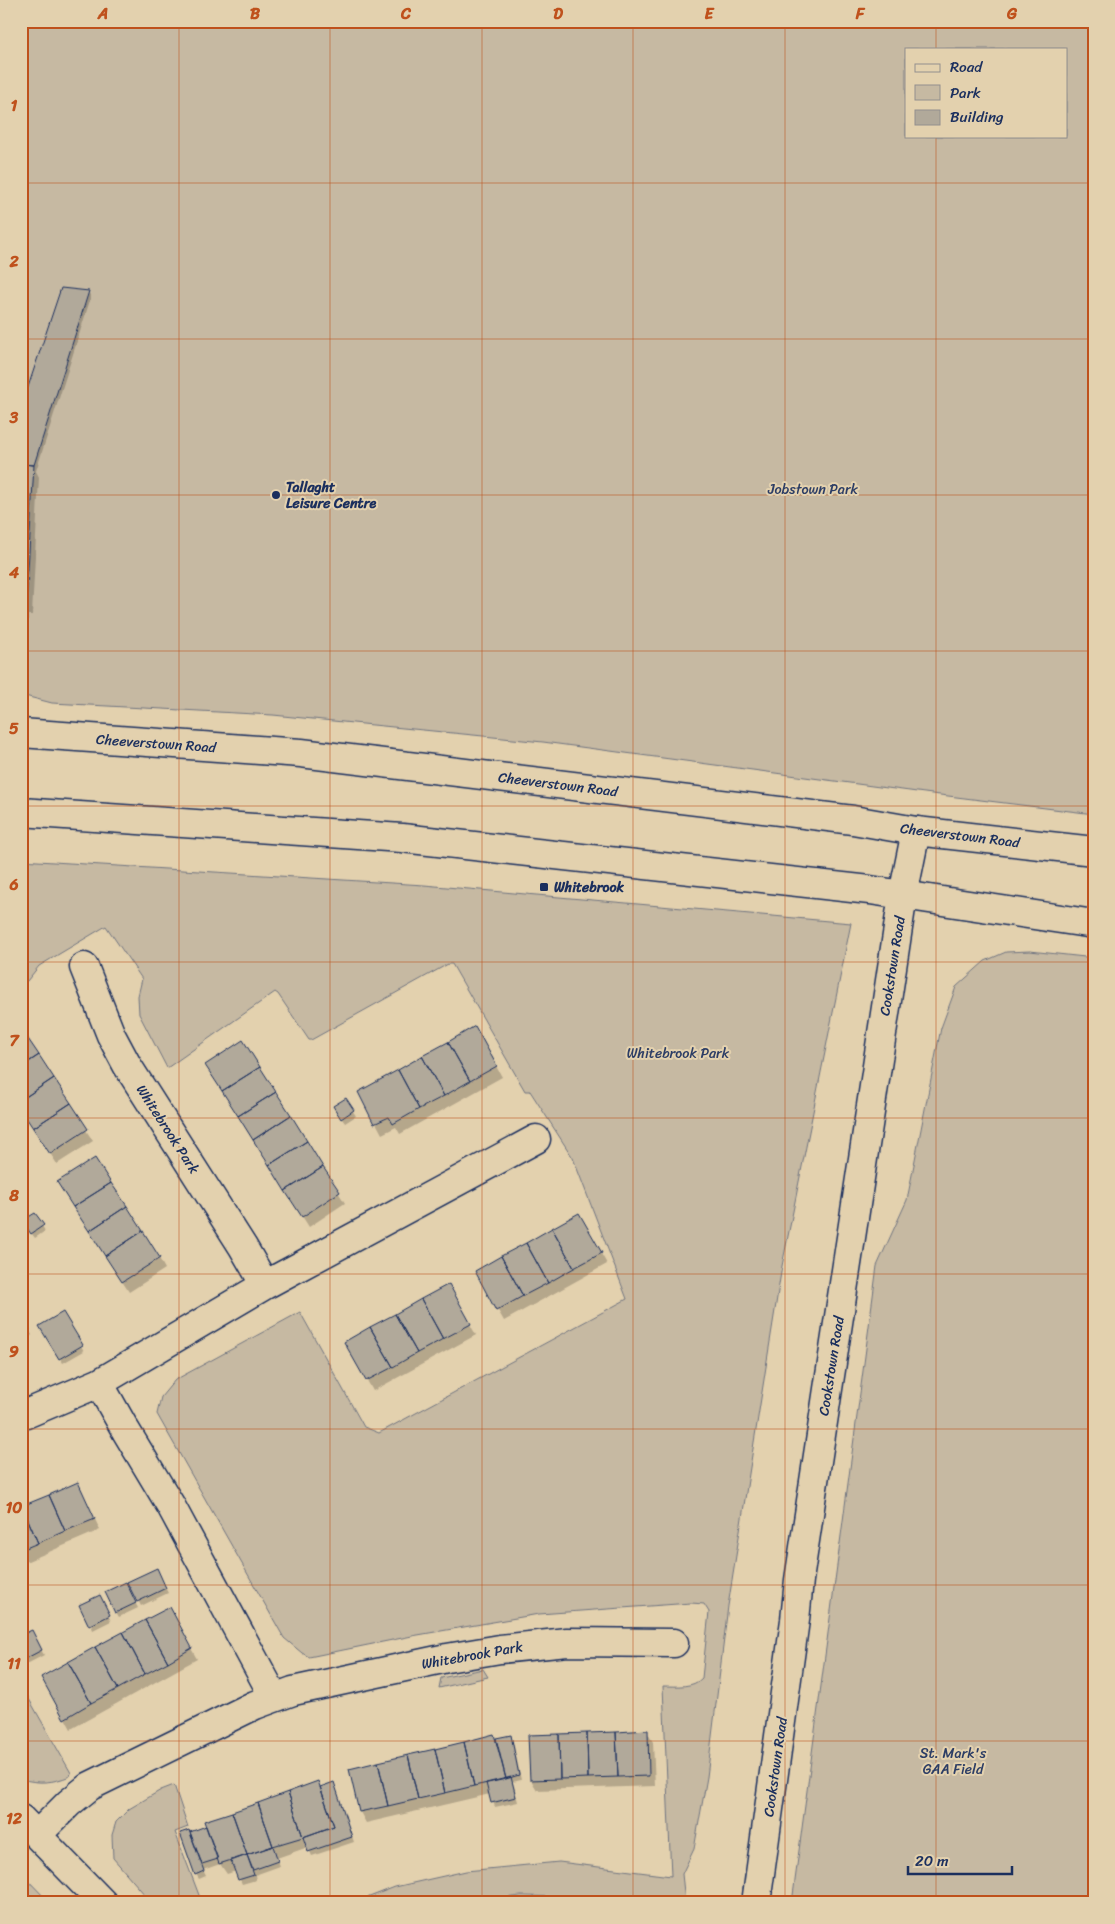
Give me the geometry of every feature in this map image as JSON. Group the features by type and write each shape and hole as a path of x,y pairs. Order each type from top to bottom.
{"street":[{"name":"Cheeverstown Road","path":"21,733 301,753 853,820 916,831 1094,851"},
{"path":"21,812 402,838 635,862 903,895 1094,924"},
{"name":"Cookstown Road","path":"756,1903 799,1580 903,895 916,831"},
{"name":"Whitebrook Park","path":"84,967 111,1035 127,1065 244,1247 265,1285"},
{"path":"21,1416 99,1382 265,1285 536,1139"},
{"path":"99,1382 126,1432 171,1506 274,1697"},
{"name":"Whitebrook Park","path":"29,1827 69,1803 90,1786 274,1697 308,1687 500,1649 567,1642 674,1643"},
{"path":"29,1827 103,1903"}],"green space":[{"name":"Jobstown Park","path":"21,21 1094,21 1094,814 543,742 273,715 52,703 21,695"},
{"name":"Whitebrook Park","path":"21,860 424,885 851,923 782,1266 728,1606 707,1777 694,1849 682,1874 685,1902 634,1903 572,1897 521,1896 461,1903 354,1903 395,1887 466,1871 559,1862 671,1876 663,1686 689,1685 702,1678 709,1612 704,1604 691,1603 539,1614 412,1636 309,1657 284,1638 157,1414 161,1397 175,1380 300,1312 364,1427 379,1433 627,1299 573,1158 530,1091 525,1091 452,964 448,964 311,1040 309,1040 275,992 167,1068 139,1014 138,996 142,979 106,926 39,966 27,981 21,984"},
{"name":"St. Mark's GAA Field","path":"1030,951 1094,958 1094,1903 792,1903 877,1266 907,1200 941,1028 956,987 985,961 1006,952"},
{"path":"483,1669 488,1677 439,1688 441,1678"},
{"path":"21,1685 71,1773 70,1776 46,1782 21,1779"},
{"path":"174,1785 188,1827 175,1832 202,1903 152,1903 113,1858 112,1835 116,1822 129,1809 161,1790"},
{"path":"21,1873 50,1903 21,1903"}],"building":[{"path":"61,288 89,291 34,465 21,464 21,408"},
{"path":"21,464 34,465 26,605 21,605"},
{"path":"21,605 26,605 25,646 21,646"},
{"path":"475,1026 497,1066 470,1081 448,1042"},
{"path":"21,1030 39,1055 21,1067"},
{"path":"243,1040 260,1067 222,1091 205,1065"},
{"path":"448,1042 470,1081 444,1096 422,1056"},
{"path":"39,1055 54,1078 21,1100 21,1067"},
{"path":"422,1056 444,1096 419,1109 398,1070"},
{"path":"260,1067 276,1092 238,1116 222,1091"},
{"path":"398,1070 419,1109 393,1124 389,1117 374,1124 358,1092"},
{"path":"54,1078 71,1103 33,1128 21,1110 21,1100"},
{"path":"276,1092 291,1115 253,1140 238,1116"},
{"path":"346,1098 354,1110 341,1119 333,1106"},
{"path":"71,1103 88,1129 50,1154 33,1128"},
{"path":"291,1115 307,1141 269,1165 253,1140"},
{"path":"307,1141 323,1167 285,1191 269,1165"},
{"path":"95,1158 111,1183 73,1207 57,1182"},
{"path":"323,1167 340,1192 302,1217 285,1191"},
{"path":"111,1183 127,1206 89,1231 73,1207"},
{"path":"127,1206 143,1231 105,1256 89,1231"},
{"path":"35,1213 44,1225 31,1234 22,1221"},
{"path":"579,1213 602,1253 574,1268 552,1228"},
{"path":"552,1228 574,1268 548,1283 526,1243"},
{"path":"143,1231 160,1258 122,1282 105,1256"},
{"path":"526,1243 548,1283 523,1296 501,1256"},
{"path":"501,1256 523,1296 496,1311 475,1271"},
{"path":"449,1284 471,1324 443,1339 421,1299"},
{"path":"421,1299 443,1339 417,1353 395,1314"},
{"path":"63,1312 83,1345 59,1359 39,1326"},
{"path":"395,1314 417,1353 393,1367 370,1327"},
{"path":"21,1316 30,1330 21,1336"},
{"path":"370,1327 393,1367 366,1381 344,1342"},
{"path":"78,1482 95,1519 65,1531 49,1495"},
{"path":"49,1495 65,1531 38,1543 22,1506"},
{"path":"21,1507 38,1543 21,1550"},
{"path":"157,1568 166,1588 137,1602 127,1582"},
{"path":"126,1582 136,1603 115,1613 105,1592"},
{"path":"100,1595 110,1615 89,1626 79,1605"},
{"path":"170,1607 192,1648 168,1662 145,1620"},
{"path":"145,1620 168,1662 145,1674 123,1632"},
{"path":"32,1630 42,1650 21,1661 21,1635"},
{"path":"123,1632 145,1674 118,1689 95,1647"},
{"path":"95,1647 118,1689 91,1703 68,1662"},
{"path":"68,1662 91,1703 64,1719 41,1677"},
{"path":"648,1730 649,1776 618,1777 616,1732"},
{"path":"616,1732 618,1777 588,1778 587,1733"},
{"path":"587,1733 588,1778 560,1779 559,1734"},
{"path":"494,1734 506,1779 474,1786 464,1742"},
{"path":"559,1734 560,1779 530,1780 528,1735"},
{"path":"511,1735 519,1775 506,1779 496,1738"},
{"path":"464,1742 474,1786 445,1793 435,1749"},
{"path":"435,1749 445,1793 418,1799 408,1755"},
{"path":"408,1755 418,1799 388,1806 378,1762"},
{"path":"378,1762 388,1806 359,1812 349,1769"},
{"path":"511,1777 516,1797 491,1803 486,1783"},
{"path":"318,1781 334,1826 303,1837 288,1792"},
{"path":"334,1782 352,1837 308,1852 303,1837 334,1826 320,1787"},
{"path":"288,1792 303,1837 273,1846 258,1803"},
{"path":"258,1803 273,1846 247,1855 232,1812"},
{"path":"232,1812 247,1855 219,1864 204,1821"},
{"path":"206,1826 218,1859 202,1864 190,1832"},
{"path":"189,1830 204,1871 195,1875 180,1833"},
{"path":"273,1846 278,1861 253,1870 247,1855"},
{"path":"247,1855 254,1875 238,1880 231,1861"}],"place":[{"name":"Tallaght Leisure Centre","path":"276,495"},
{"name":"Whitebrook","path":"544,887"}]}
